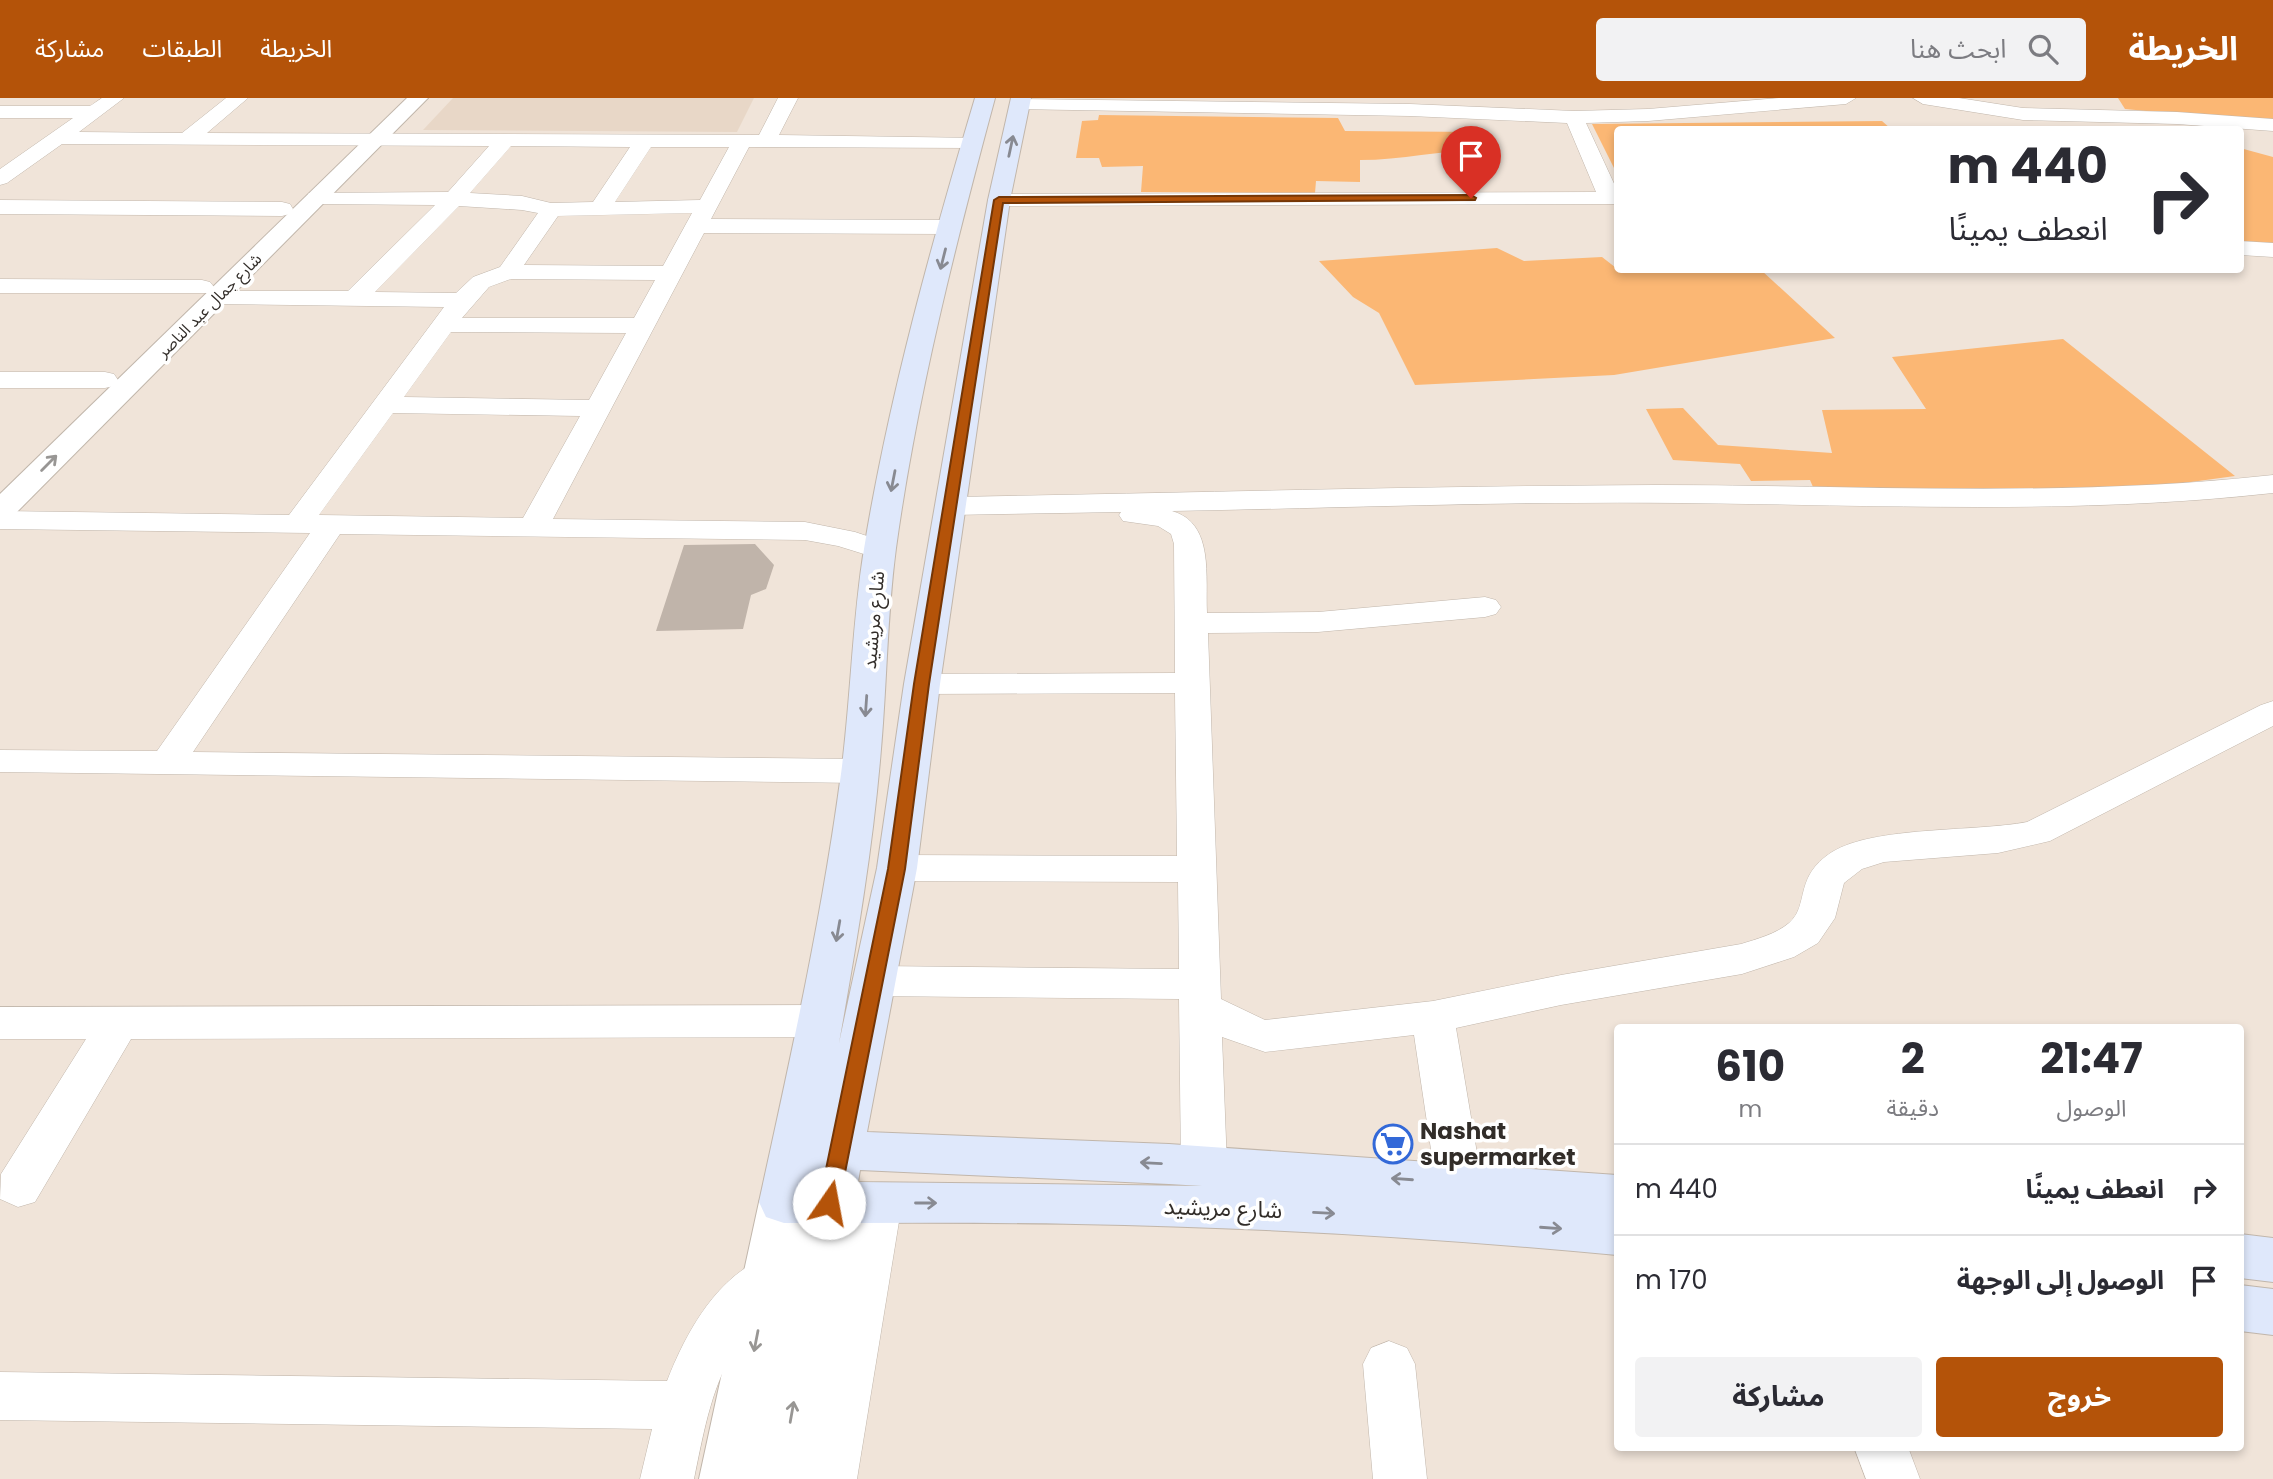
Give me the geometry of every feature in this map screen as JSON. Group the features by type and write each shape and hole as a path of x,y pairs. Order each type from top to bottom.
{"main road":[{"name":"شارع مريشيد","path":"985,98 914,371 880,550 870,638 861,771 821,1021 817,1149 830,1203 1076,1203 1236,1208 1410,1217 1614,1234"},
{"name":"شارع مريشيد","path":"817,1149 874,981 897,869 922,684 999,200 1031,102"},
{"path":"870,638 891,645 929,641"},
{"name":"شارع مريشيد","path":"817,1149 1204,1166 1614,1195"},
{"path":"2244,1256 2273,1259"},
{"path":"2244,1308 2273,1312"}],"street":[{"path":"0,179 114,98"},
{"path":"188,138 238,98"},
{"name":"شارع جمال عبد الناصر","path":"0,482 106,380 317,198 397,98"},
{"name":"شارع جمال عبد الناصر","path":"0,511 209,292 282,209 418,98"},
{"path":"532,528 701,216 788,98"},
{"path":"1031,102 1397,110 1574,117 1648,115 1846,98"},
{"path":"1923,98 2023,114 2177,118 2273,125"},
{"path":"0,112 93,112"},
{"path":"999,200 1614,198 1574,117"},
{"path":"58,138 972,142"},
{"path":"355,299 454,199 506,139"},
{"path":"600,206 645,139"},
{"path":"317,198 454,199 522,203 551,210 600,206 701,216 950,227"},
{"path":"0,207 282,209"},
{"path":"508,272 551,210"},
{"path":"2244,248 2273,250"},
{"path":"297,524 462,299 481,282 508,272 670,274"},
{"path":"0,286 355,299 462,299"},
{"path":"443,325 642,326"},
{"path":"0,380 106,380"},
{"path":"384,405 598,408"},
{"path":"949,511 1654,494 2090,498 2193,493 2273,484"},
{"path":"949,511 1136,515 1170,519 1188,534 1204,1166"},
{"path":"805,531 887,516"},
{"path":"0,520 805,531 844,538 880,550"},
{"path":"168,762 331,525"},
{"path":"1191,623 1318,622 1485,607"},
{"path":"922,684 1192,683"},
{"path":"874,981 1200,996 1244,1031 1265,1036 1433,1017 1561,990 1742,960 1780,947 1804,933 1815,918 1826,877 1848,860 1881,849 1998,840 2037,832 2273,712"},
{"path":"0,761 861,771"},
{"path":"897,869 1197,869"},
{"path":"1433,1017 1459,1182"},
{"path":"0,1023 821,1021"},
{"path":"18,1188 119,1022"},
{"path":"667,1479 691,1380 715,1333 730,1312 769,1276 830,1203"},
{"path":"780,1479 830,1203"},
{"path":"830,1203 830,1479"},
{"path":"728,1479 769,1276"},
{"path":"1389,1364 1400,1479"},
{"path":"0,1396 684,1405"},
{"path":"1882,1451 1893,1479"}],"shaded area":[{"path":"453,98 754,98 737,132 423,130"},
{"path":"2118,98 2273,98 2273,123 2125,109"},
{"path":"1099,115 1338,118 1345,131 1479,132 1488,150 1360,160 1360,182 1316,181 1315,193 1141,192 1143,166 1102,167 1099,158 1076,158 1082,121 1098,120"},
{"path":"1882,121 1888,126 1614,126 1614,168 1592,124"},
{"path":"2244,149 2273,157 2273,246 2244,242"},
{"path":"1497,248 1524,261 1602,257 1614,266 1614,273 1764,273 1835,338 1614,375 1415,385 1379,313 1353,297 1319,261"},
{"path":"2063,339 2235,476 2118,492 1816,494 1810,480 1751,481 1740,464 1673,460 1646,409 1683,408 1718,445 1832,453 1822,410 1926,409 1892,357"}],"building":[{"path":"755,544 774,565 766,589 751,595 743,629 656,631 684,545"}],"place":[{"name":"Nashat supermarket","path":"1393,1144"}],"route":[{"path":"829,1203 897,869 922,684 999,200 1471,198"}]}
